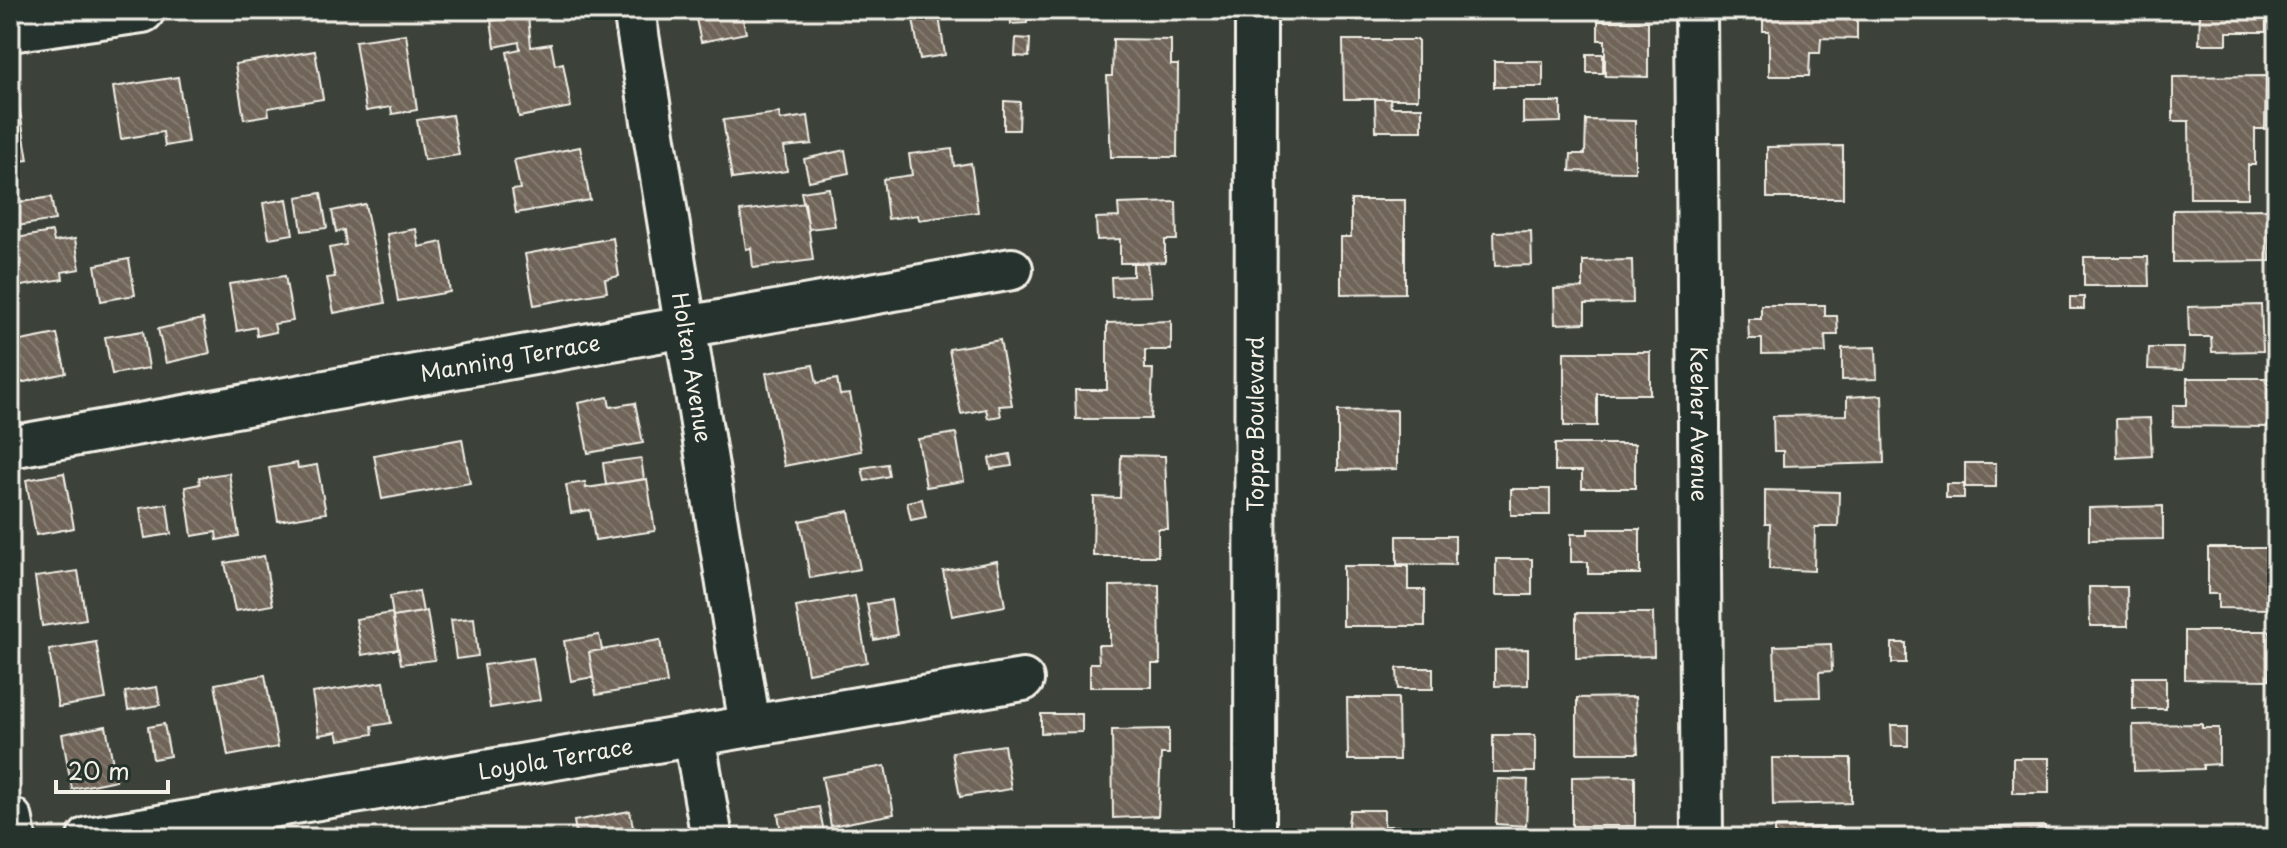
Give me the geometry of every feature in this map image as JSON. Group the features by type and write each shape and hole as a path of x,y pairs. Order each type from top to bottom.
{"street":[{"name":"Holten Avenue","path":"634,10 750,726"},
{"name":"Toppa Boulevard","path":"1255,838 1256,10"},
{"name":"Keeher Avenue","path":"1696,10 1702,838"},
{"path":"10,29 125,11"},
{"name":"Manning Terrace","path":"10,447 1012,269"},
{"name":"Loyola Terrace","path":"88,838 1023,680"},
{"path":"694,736 712,838"},
{"path":"10,820 13,838"}],"building":[{"path":"694,10 741,10 746,33 701,42"},
{"path":"770,10 797,10 798,15 771,19"},
{"path":"938,10 945,55 920,59 912,13"},
{"path":"1010,10 1026,10 1027,23 1011,24"},
{"path":"1047,10 1073,10 1073,18 1047,18"},
{"path":"1763,10 1857,10 1857,39 1821,38 1820,53 1810,53 1809,76 1769,76 1769,31 1763,31"},
{"path":"2266,10 2266,32 2227,32 2227,44 2199,44 2200,12"},
{"path":"528,15 531,47 551,44 555,65 563,63 571,107 519,117 507,52 520,49 519,42 495,47 491,21"},
{"path":"1598,21 1648,21 1648,77 1605,76 1605,40 1598,40"},
{"path":"406,34 417,110 392,114 391,107 366,111 355,41"},
{"path":"1016,38 1030,39 1029,57 1015,56"},
{"path":"1113,39 1171,40 1171,65 1178,65 1177,157 1111,157 1107,76 1112,76"},
{"path":"1343,40 1418,40 1418,99 1344,99"},
{"path":"315,51 323,99 268,108 269,115 244,119 235,64"},
{"path":"1587,54 1603,54 1603,73 1587,73"},
{"path":"1494,61 1543,61 1543,87 1494,87"},
{"path":"2266,76 2265,129 2255,129 2255,165 2248,165 2248,198 2190,198 2189,121 2173,121 2173,77"},
{"path":"178,77 188,142 165,146 163,132 121,139 113,87"},
{"path":"1375,99 1390,99 1391,107 1422,107 1422,131 1376,131"},
{"path":"1004,101 1020,102 1019,130 1004,130"},
{"path":"1523,102 1561,102 1561,122 1523,123"},
{"path":"19,106 28,160 10,162 10,107"},
{"path":"779,113 780,120 808,116 812,144 784,147 787,171 732,179 723,120"},
{"path":"452,115 459,155 424,160 417,120"},
{"path":"1586,120 1635,121 1635,172 1570,171 1571,154 1585,154"},
{"path":"1843,146 1843,198 1767,198 1767,147"},
{"path":"580,147 590,200 516,213 512,190 520,189 514,160"},
{"path":"952,149 954,166 971,163 978,212 919,220 918,215 888,219 883,179 912,175 909,154"},
{"path":"845,150 849,173 809,181 804,159"},
{"path":"829,188 835,226 809,229 801,192"},
{"path":"321,193 327,228 302,231 297,197"},
{"path":"51,197 55,220 10,227 10,204"},
{"path":"287,199 293,234 269,238 263,203"},
{"path":"1351,200 1405,200 1405,293 1341,294 1341,237 1351,237"},
{"path":"1176,202 1177,240 1165,240 1165,262 1120,263 1120,239 1097,240 1096,218 1119,217 1118,204"},
{"path":"805,203 813,260 753,268 751,248 746,249 740,211"},
{"path":"365,204 385,303 334,313 327,278 335,277 329,248 346,245 344,230 336,232 332,211"},
{"path":"2269,209 2270,261 2173,262 2173,210"},
{"path":"416,229 419,247 442,242 450,292 398,301 387,234"},
{"path":"1531,231 1532,265 1495,266 1494,232"},
{"path":"52,232 54,242 75,239 80,269 62,272 63,279 10,288 10,239"},
{"path":"613,238 619,276 605,279 607,292 534,305 525,254"},
{"path":"2084,257 2148,257 2149,286 2084,286"},
{"path":"129,259 135,295 101,301 95,265"},
{"path":"1632,260 1633,303 1585,304 1585,323 1555,324 1554,289 1583,288 1583,261"},
{"path":"1133,263 1147,263 1151,296 1112,297 1111,277 1133,276"},
{"path":"285,276 293,321 274,324 276,332 257,336 256,327 237,331 229,284"},
{"path":"2070,297 2084,297 2084,309 2070,309"},
{"path":"1761,305 1825,305 1825,316 1837,316 1838,335 1825,335 1826,353 1762,354 1762,339 1749,339 1748,319 1761,319"},
{"path":"2261,305 2263,351 2212,352 2211,337 2189,337 2188,307"},
{"path":"203,319 210,353 166,363 158,329"},
{"path":"1171,321 1171,350 1145,350 1145,369 1153,369 1151,419 1076,419 1075,390 1107,390 1107,323"},
{"path":"143,331 149,368 112,374 105,337"},
{"path":"57,334 66,373 15,384 14,381 10,382 10,343"},
{"path":"1000,340 1012,405 999,406 1001,416 988,418 986,409 961,414 949,349"},
{"path":"1876,347 1877,379 1842,380 1842,348"},
{"path":"2149,348 2184,348 2183,370 2148,369"},
{"path":"1564,352 1650,352 1650,394 1597,394 1597,426 1564,426"},
{"path":"813,365 817,383 837,379 840,395 850,394 861,451 784,466 766,373"},
{"path":"2187,378 2268,378 2268,427 2173,426 2173,405 2187,405"},
{"path":"1882,395 1884,463 1783,466 1783,451 1774,451 1773,416 1847,415 1847,397"},
{"path":"608,397 610,407 635,403 643,443 588,453 578,403"},
{"path":"1397,410 1397,469 1338,470 1338,411"},
{"path":"2150,418 2152,456 2117,458 2116,419"},
{"path":"956,433 964,481 926,487 918,439"},
{"path":"462,439 470,483 382,499 374,455"},
{"path":"1555,444 1635,444 1635,488 1582,488 1582,471 1555,471"},
{"path":"1010,454 1012,466 991,469 989,458"},
{"path":"1121,455 1165,456 1168,529 1158,529 1158,556 1093,556 1094,497 1120,498"},
{"path":"641,458 644,479 606,485 603,463"},
{"path":"297,463 298,468 317,465 326,513 278,521 269,468"},
{"path":"1965,463 1996,463 1996,487 1965,487"},
{"path":"887,464 889,476 865,481 862,468"},
{"path":"64,473 74,528 36,535 26,480"},
{"path":"229,473 239,536 217,540 216,532 192,536 185,487 200,484 199,477"},
{"path":"647,479 655,531 595,540 590,510 571,513 566,485 585,482 586,488"},
{"path":"1946,484 1964,484 1964,498 1946,498"},
{"path":"1511,489 1550,489 1550,515 1511,515"},
{"path":"1765,490 1839,492 1838,527 1815,527 1814,571 1769,569 1770,524 1765,524"},
{"path":"922,499 926,517 911,520 907,502"},
{"path":"167,504 171,534 145,538 140,508"},
{"path":"2163,506 2163,539 2089,540 2089,508"},
{"path":"849,511 860,569 810,578 800,521"},
{"path":"1588,529 1640,529 1640,574 1588,574 1588,562 1571,562 1571,534 1588,534"},
{"path":"1397,536 1455,536 1455,565 1397,564"},
{"path":"2208,548 2269,548 2269,609 2218,608 2218,594 2208,594"},
{"path":"264,556 273,605 235,611 225,563"},
{"path":"1496,559 1532,559 1532,595 1496,595"},
{"path":"997,561 1005,606 952,616 943,571"},
{"path":"1343,566 1408,566 1408,590 1425,590 1425,626 1343,626"},
{"path":"78,571 86,619 42,626 35,577"},
{"path":"1159,585 1160,664 1152,664 1152,687 1090,687 1090,663 1099,663 1098,645 1110,645 1110,586"},
{"path":"2089,587 2127,587 2128,626 2090,626"},
{"path":"419,591 423,612 393,617 390,596"},
{"path":"855,596 867,662 808,673 796,607"},
{"path":"891,600 897,635 874,640 867,604"},
{"path":"427,611 435,660 401,664 393,617"},
{"path":"392,613 398,649 362,655 356,619"},
{"path":"1576,613 1653,613 1654,656 1576,658"},
{"path":"474,618 478,656 456,659 451,620"},
{"path":"2185,631 2270,631 2269,680 2185,679"},
{"path":"599,635 602,650 589,652 593,677 571,681 564,641"},
{"path":"660,640 667,683 596,695 589,652"},
{"path":"96,642 106,699 58,707 49,650"},
{"path":"1892,643 1906,643 1906,663 1892,663"},
{"path":"1831,644 1832,671 1819,672 1820,697 1776,698 1774,646"},
{"path":"1528,649 1528,685 1495,686 1495,650"},
{"path":"533,658 540,700 490,708 484,665"},
{"path":"1397,668 1433,668 1433,689 1398,689"},
{"path":"265,675 278,747 228,756 215,684"},
{"path":"2133,677 2166,677 2166,709 2133,709"},
{"path":"384,682 391,723 372,726 373,734 339,740 337,732 319,735 312,693"},
{"path":"157,687 160,705 128,710 125,692"},
{"path":"1635,697 1638,753 1577,753 1577,698"},
{"path":"1347,698 1398,698 1399,760 1348,760"},
{"path":"1041,714 1082,714 1082,732 1041,733"},
{"path":"164,724 170,756 153,759 148,727"},
{"path":"2202,724 2202,728 2219,728 2219,764 2203,765 2203,769 2134,771 2133,725"},
{"path":"1891,725 1908,725 1908,746 1892,746"},
{"path":"106,726 116,780 72,789 62,734"},
{"path":"1169,729 1169,754 1161,754 1158,816 1113,818 1112,730"},
{"path":"1493,735 1535,735 1535,772 1493,772"},
{"path":"1004,745 1011,789 960,797 952,752"},
{"path":"1772,758 1851,758 1851,803 1773,805"},
{"path":"2013,758 2049,758 2049,793 2013,793"},
{"path":"885,766 894,814 831,826 822,777"},
{"path":"1635,776 1635,826 1572,826 1572,777"},
{"path":"1498,779 1528,780 1526,826 1496,824"},
{"path":"819,807 824,832 782,838 778,814"},
{"path":"1350,810 1384,810 1384,826 1398,826 1399,838 1346,838"},
{"path":"630,811 635,838 577,838 574,821"},
{"path":"2045,826 2045,838 1990,838 1990,827"},
{"path":"1842,827 1843,838 1775,838 1775,828"}]}
